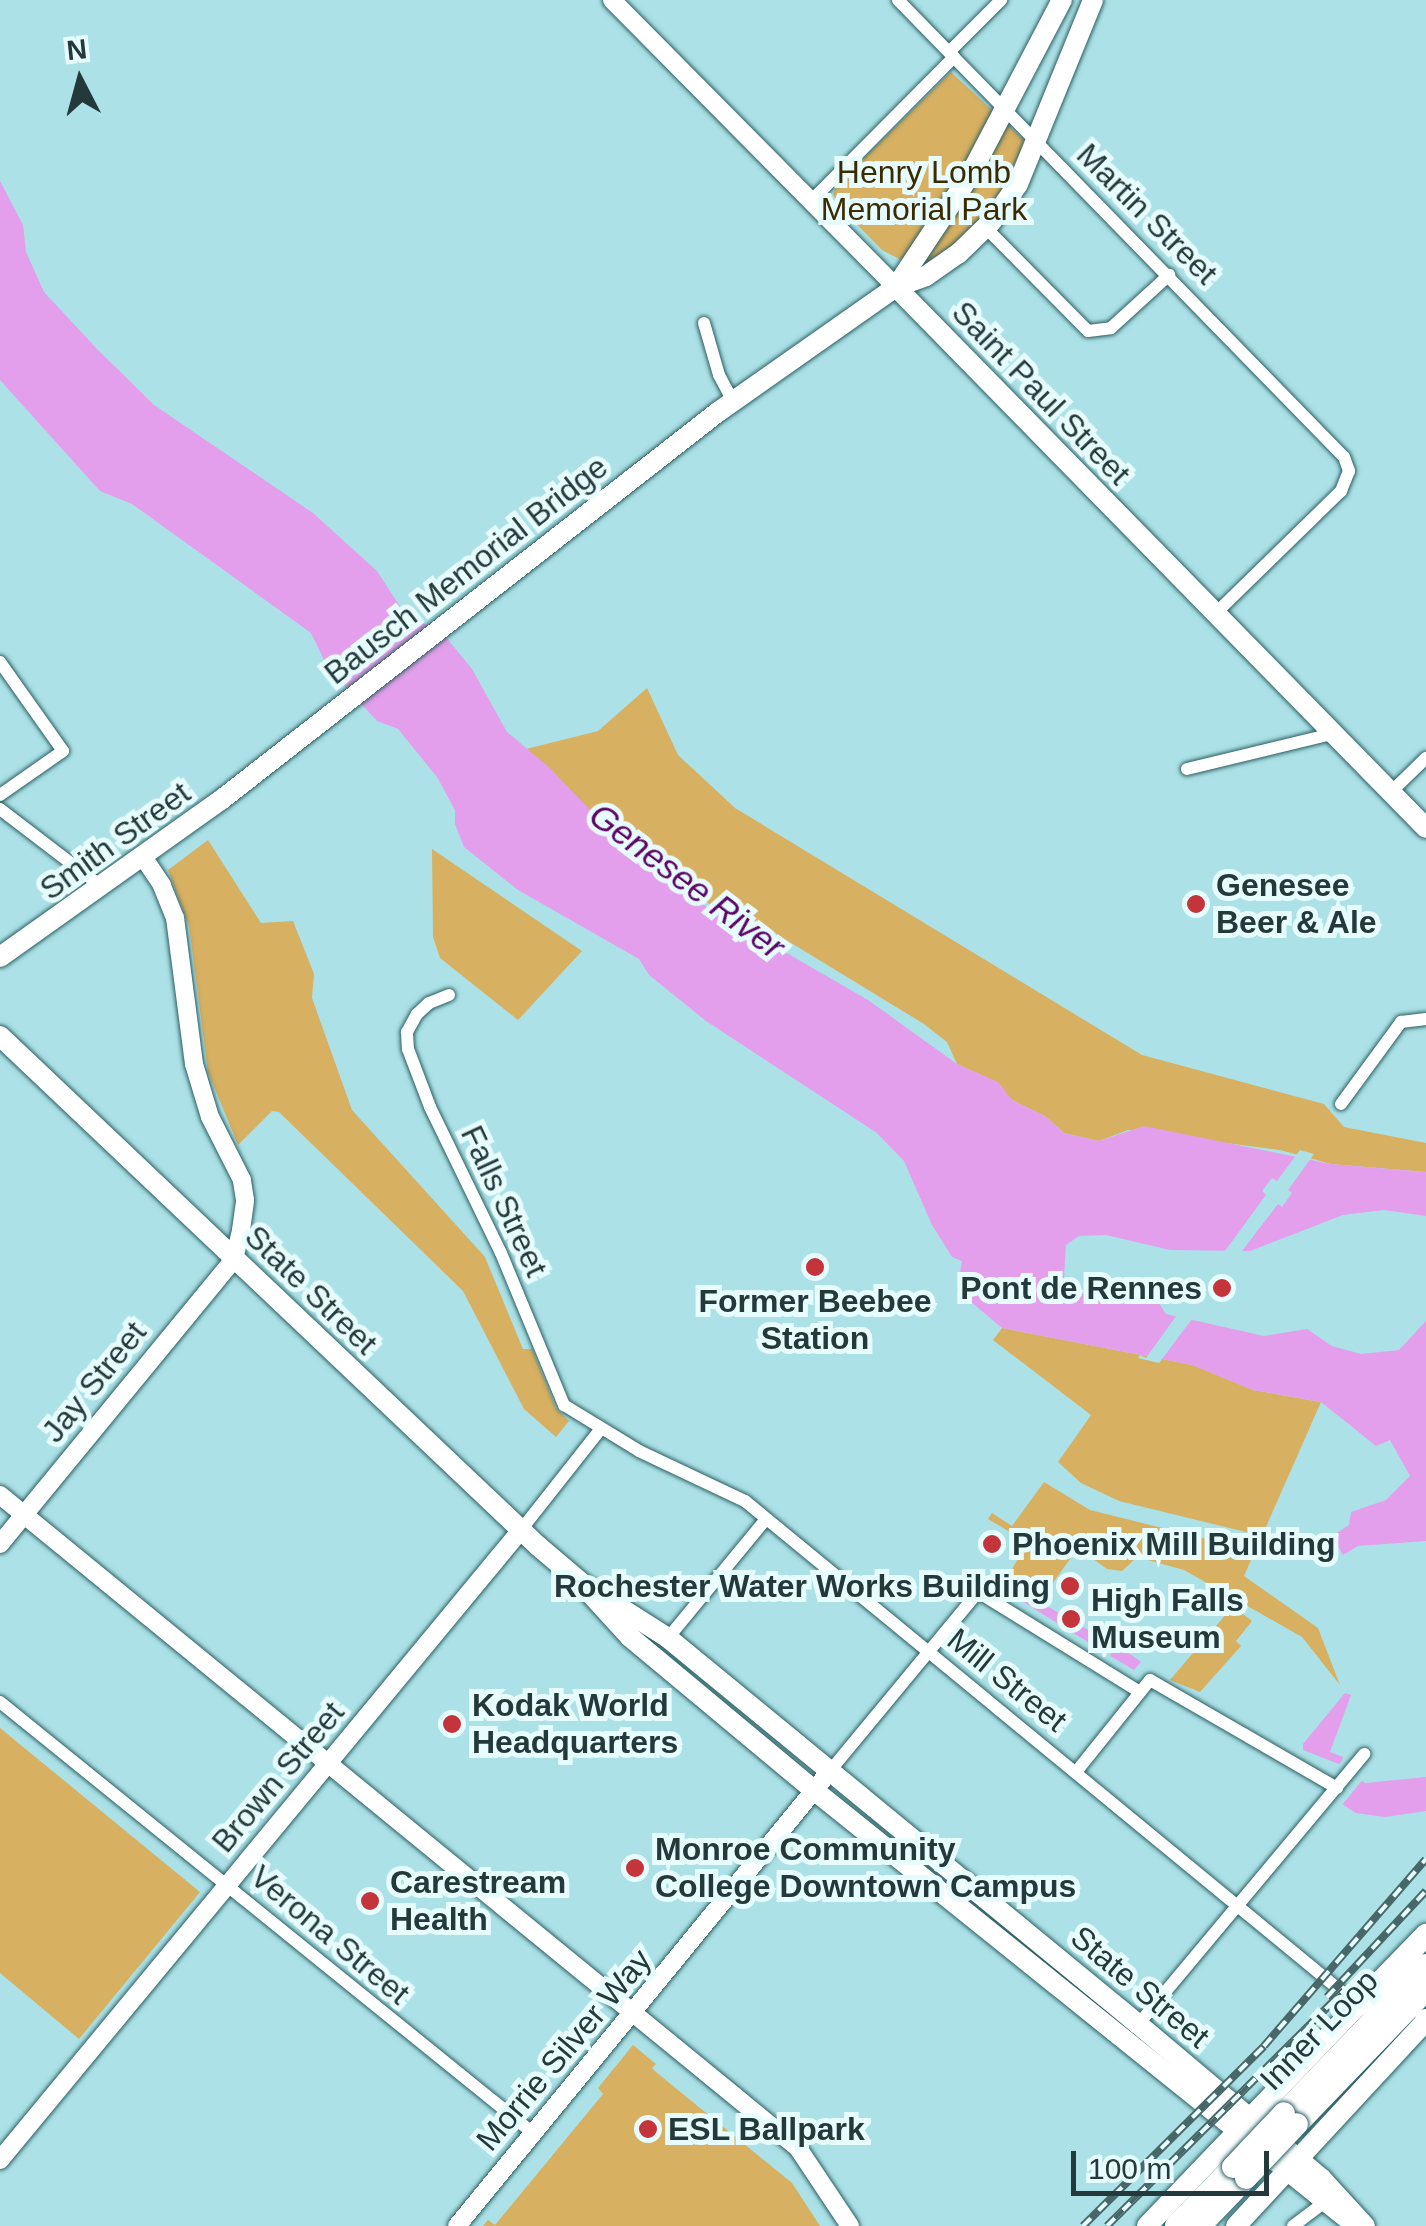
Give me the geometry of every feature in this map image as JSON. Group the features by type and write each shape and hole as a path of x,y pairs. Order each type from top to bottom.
{"highway":[{"path":"1358,2006 1426,1935"},
{"name":"Inner Loop","path":"1291,2119 1426,1965"},
{"name":"Inner Loop","path":"1176,2226 1239,2172 1426,1990"},
{"name":"Inner Loop","path":"1200,2226 1239,2172"}],"main road":[{"path":"896,287 959,192 1062,0"},
{"path":"896,287 948,262 986,228 1012,194 1038,142 1094,0"},
{"name":"Bausch Memorial Bridge","path":"261,768 708,419 896,287"},
{"name":"Saint Paul Street","path":"896,287 1426,828"},
{"name":"Smith Street","path":"0,957 144,857 261,768"},
{"name":"State Street","path":"0,1036 521,1530 583,1584 630,1637 815,1791 1132,2032"},
{"name":"State Street","path":"583,1584 668,1638 1365,2226"},
{"path":"1146,2226 1358,2006"},
{"path":"1236,2226 1426,2020"},
{"name":"State Street","path":"1294,2167 1323,2203 1356,2226"}],"street":[{"name":"Saint Paul Street","path":"612,0 896,287"},
{"name":"Martin Street","path":"898,0 1340,449 1348,471 1341,491 1214,614"},
{"path":"811,201 1001,0"},
{"path":"986,228 1088,331 1111,328 1169,276"},
{"path":"704,323 719,375 733,401"},
{"path":"0,662 63,751 0,795"},
{"path":"1188,769 1332,734"},
{"path":"1392,792 1426,758"},
{"path":"0,809 102,887"},
{"path":"144,857 172,907 194,1064 206,1107 245,1193 234,1259"},
{"name":"Falls Street","path":"449,996 429,1002 412,1021 406,1037 409,1054 430,1108 498,1244 558,1397 600,1430"},
{"path":"1341,1104 1401,1022 1426,1018"},
{"name":"Jay Street","path":"0,1544 234,1259"},
{"name":"Mill Street","path":"600,1430 733,1494 766,1519 1358,2006"},
{"name":"Brown Street","path":"0,2160 600,1430"},
{"path":"0,1495 798,2148 850,2226"},
{"path":"668,1638 766,1519"},
{"path":"830,1772 978,1592 1140,1692"},
{"path":"1076,1772 1150,1680 1338,1788"},
{"name":"Verona Street","path":"0,1702 533,2133"},
{"path":"1132,2032 1364,1754"},
{"name":"Morrie Silver Way","path":"457,2226 830,1772"},
{"path":"1293,2226 1323,2203"}],"green space":[{"name":"Henry Lomb Memorial Park","path":"951,72 1023,139 1023,146 988,218 922,271 882,250 837,204 833,194 838,184"},
{"path":"647,688 678,755 735,808 1142,1055 1324,1104 1344,1127 1426,1143 1426,1172 1331,1164 1280,1150 1128,1130 1099,1141 1064,1133 1045,1116 1012,1100 997,1082 957,1064 947,1042 924,1024 770,930 678,890 636,858 526,749 598,731"},
{"path":"208,840 261,923 293,921 314,974 312,998 352,1110 485,1257 523,1349 532,1349 556,1408 569,1421 556,1437 524,1409 463,1291 279,1112 272,1111 238,1145 208,1072 189,926 168,870"},
{"path":"432,849 582,951 518,1020 440,958 433,937"},
{"path":"1002,1328 1193,1365 1253,1390 1321,1402 1262,1536 1119,1501 1081,1483 1058,1462 1091,1415 993,1340"},
{"path":"1044,1482 1090,1510 1255,1551 1244,1576 1318,1628 1340,1685 1302,1637 1184,1570 1137,1557 1122,1571 1107,1569 1078,1548 1039,1602 1005,1582 1027,1542 988,1519 992,1513 1012,1526"},
{"path":"1233,1606 1252,1621 1236,1641 1241,1646 1200,1692 1170,1680"},
{"path":"0,1728 200,1892 79,2039 0,1973"},
{"name":"ESL Ballpark","path":"633,2045 656,2064 652,2068 656,2072 792,2183 820,2226 483,2226 488,2220 495,2225 603,2094 598,2088"}],"shaded area":[{"path":"0,181 23,225 26,252 44,292 97,349 154,405 313,513 377,571 403,611 445,636 472,669 507,732 550,768 636,858 678,890 868,1000 957,1064 998,1082 1012,1100 1045,1116 1064,1133 1099,1141 1144,1126 1331,1164 1426,1172 1426,1216 1384,1210 1343,1215 1250,1251 1170,1250 1106,1235 1079,1236 1066,1245 1064,1277 1077,1293 1158,1302 1166,1314 1264,1336 1307,1329 1332,1346 1361,1354 1399,1350 1426,1321 1426,1541 1358,1546 1343,1555 1332,1536 1349,1525 1351,1512 1386,1500 1410,1476 1390,1440 1376,1446 1321,1402 1253,1390 1192,1365 1002,1328 957,1290 962,1261 952,1257 932,1225 904,1161 877,1133 706,1021 649,975 639,959 518,890 464,847 455,824 455,810 437,777 398,729 377,721 328,668 311,633 132,504 100,491 0,380"},
{"path":"1011,1585 1141,1662 1134,1670 1110,1656 1112,1651 1099,1644 1096,1647 1007,1592"},
{"path":"1345,1693 1351,1695 1330,1752 1343,1757 1341,1764 1365,1783 1426,1777 1426,1811 1385,1817 1356,1813 1303,1779 1303,1744"}],"pier":[{"path":"1300,1150 1314,1154 1288,1190 1292,1193 1282,1207 1278,1204 1239,1255 1222,1255 1266,1195 1262,1191 1272,1178 1277,1181"},
{"path":"1179,1312 1195,1315 1159,1363 1138,1358 1146,1358"},
{"path":"1298,1748 1339,1764 1342,1761 1364,1778 1338,1810 1299,1780"}],"railway":[{"path":"1083,2226 1264,2046 1426,1859"},
{"path":"1327,1997 1426,1891"},
{"path":"1107,2226 1344,1991"}],"place":[{"name":"Genesee Beer & Ale","path":"1196,904"},
{"name":"Former Beebee Station","path":"815,1267"},
{"name":"Pont de Rennes","path":"1222,1288"},
{"name":"Phoenix Mill Building","path":"992,1544"},
{"name":"Rochester Water Works Building","path":"1070,1586"},
{"name":"High Falls Museum","path":"1071,1619"},
{"name":"Kodak World Headquarters","path":"452,1724"},
{"name":"Monroe Community College Downtown Campus","path":"635,1868"},
{"name":"Carestream Health","path":"370,1901"},
{"name":"ESL Ballpark","path":"648,2129"}],"water label":[{"name":"Genesee River","path":"687,881"}]}
